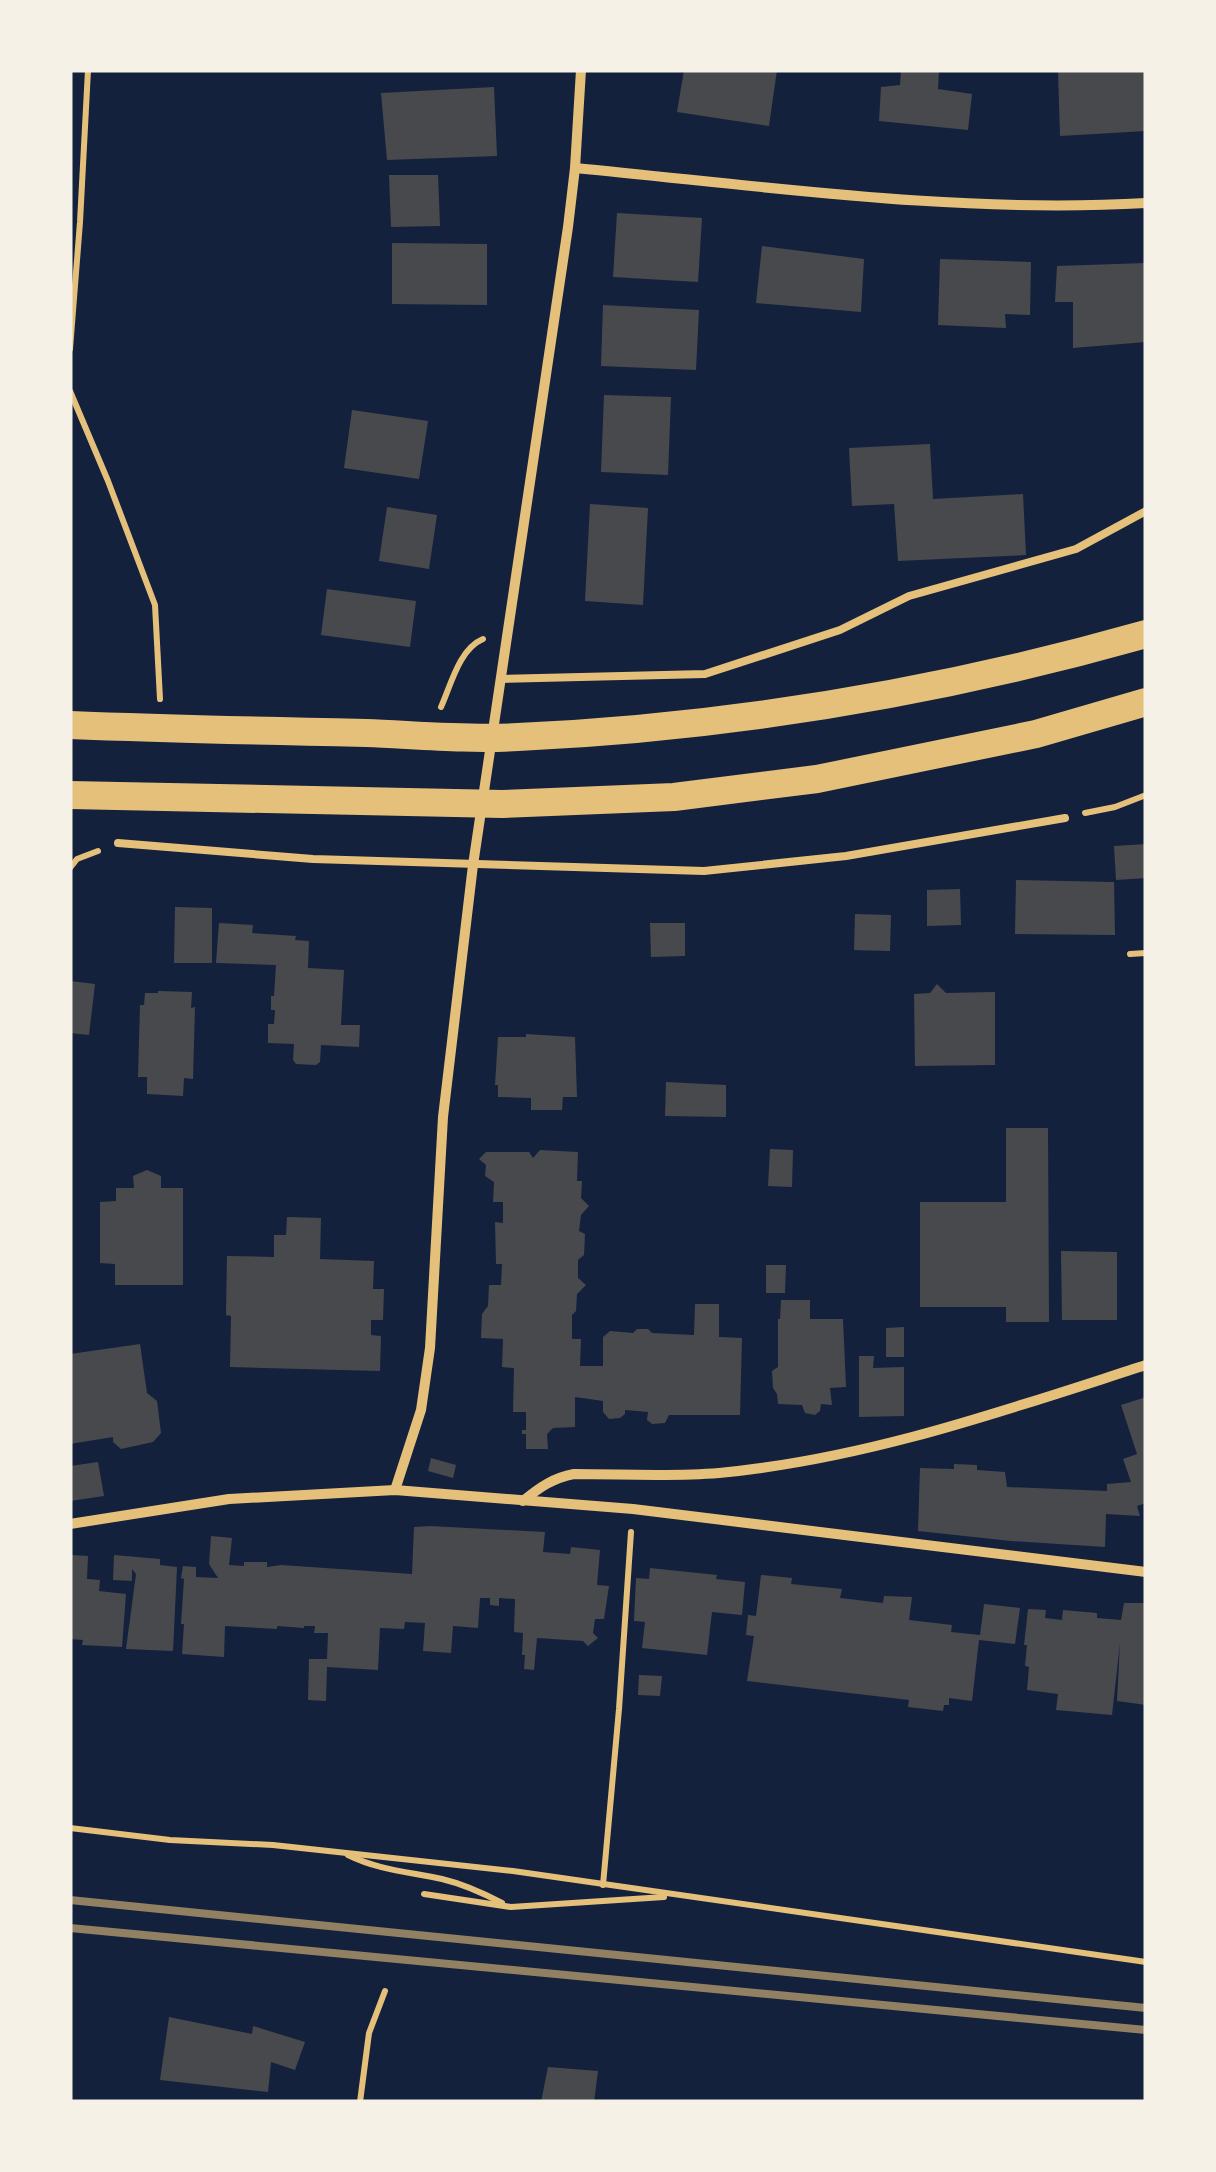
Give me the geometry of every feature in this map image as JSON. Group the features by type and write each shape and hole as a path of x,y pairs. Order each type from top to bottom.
{"highway":[{"path":"70,725 512,738 625,730 734,719 864,699 1002,671 1146,634"},
{"path":"84,795 502,804 674,796 817,778 1036,734 1146,702"}],"street":[{"path":"395,1490 421,1410 430,1348 442,1117 473,865 576,168 581,70"},
{"path":"576,168 936,201 1018,205 1146,203"},
{"path":"523,1500 542,1484 574,1474 716,1473 858,1452 1146,1365"},
{"path":"70,1524 229,1500 395,1490 633,1509 1146,1572"}],"lane":[{"path":"500,679 704,674 840,630 909,596 1076,550 1146,511"},
{"path":"118,844 313,858 704,871 846,856 1065,818"}],"path":[{"path":"70,348 88,70"},
{"path":"70,391 155,605 160,702"},
{"path":"441,706 463,657 478,640 487,639"},
{"path":"1065,818 1146,796"},
{"path":"70,868 77,859"},
{"path":"1130,954 1146,953"},
{"path":"603,1885 633,1509"},
{"path":"70,1828 170,1840 272,1844 513,1872 1146,1962"},
{"path":"342,1852 383,1868 479,1891 510,1907"},
{"path":"424,1894 510,1907 680,1896"},
{"path":"360,2102 368,2034 385,1991"}],"building":[{"path":"684,70 777,70 769,126 677,112"},
{"path":"901,70 939,70 938,89 972,94 968,130 879,121 881,87 900,85"},
{"path":"1058,70 1144,70 1146,131 1060,136"},
{"path":"494,87 497,156 387,160 381,93"},
{"path":"389,175 438,175 440,226 391,227"},
{"path":"617,213 702,218 698,282 613,277"},
{"path":"392,243 487,244 487,305 392,304"},
{"path":"762,246 864,259 861,312 756,303"},
{"path":"940,259 1031,262 1030,315 1005,314 1006,328 938,325"},
{"path":"1146,263 1146,342 1073,348 1073,302 1055,302 1057,266"},
{"path":"603,305 699,310 696,370 601,366"},
{"path":"604,395 671,397 668,475 601,472"},
{"path":"352,410 428,421 419,479 344,468"},
{"path":"930,444 933,499 1023,494 1026,555 898,561 894,504 852,506 849,448"},
{"path":"590,504 648,508 643,605 585,601"},
{"path":"387,507 437,515 429,569 379,561"},
{"path":"327,589 416,601 410,647 321,635"},
{"path":"1146,844 1146,878 1116,880 1114,846"},
{"path":"1016,880 1114,882 1115,935 1015,934"},
{"path":"960,889 961,925 927,926 927,890"},
{"path":"175,907 212,908 212,963 174,963"},
{"path":"855,914 891,915 890,951 854,950"},
{"path":"219,923 253,925 252,933 296,936 295,940 309,941 308,968 344,970 341,1025 360,1025 359,1047 321,1045 320,1062 316,1065 296,1064 294,1044 268,1043 268,1024 274,1024 271,996 276,965 216,963"},
{"path":"650,923 685,923 685,956 651,957"},
{"path":"70,981 95,984 89,1035 70,1033"},
{"path":"937,984 946,993 995,992 995,1065 915,1066 914,994 930,993"},
{"path":"192,992 193,1079 184,1078 183,1096 147,1094 147,1077 138,1077 140,1005 144,1005 145,993"},
{"path":"498,1037 575,1037 577,1097 563,1097 562,1110 531,1110 531,1098 498,1097"},
{"path":"666,1082 726,1085 726,1117 665,1116"},
{"path":"1006,1128 1048,1128 1049,1322 1006,1322 1006,1307 920,1307 920,1202 1006,1202"},
{"path":"770,1149 793,1150 792,1187 768,1186"},
{"path":"540,1150 578,1152 577,1181 582,1181 581,1198 589,1206 581,1215 579,1231 585,1234 578,1278 586,1285 577,1294 572,1315 572,1339 581,1339 580,1366 603,1366 603,1337 610,1331 633,1333 648,1329 652,1333 694,1335 695,1304 719,1304 719,1337 742,1338 740,1415 669,1415 665,1423 652,1424 647,1420 648,1412 625,1410 620,1418 609,1419 603,1412 603,1401 575,1397 575,1427 553,1428 547,1434 548,1449 526,1449 526,1434 522,1430 526,1430 526,1412 513,1412 514,1368 502,1367 503,1339 481,1338 489,1285 501,1285 495,1222 503,1223 503,1202 493,1202 494,1182 485,1176 486,1165 479,1159 486,1152 529,1152 533,1158"},
{"path":"147,1170 161,1176 161,1188 183,1188 183,1285 115,1285 115,1264 100,1263 100,1202 116,1201 116,1188 134,1188 133,1176"},
{"path":"287,1217 321,1218 320,1259 374,1261 373,1289 384,1289 383,1320 371,1320 371,1335 381,1336 380,1371 230,1367 227,1256 274,1257 274,1235 286,1235"},
{"path":"1061,1251 1117,1252 1117,1320 1062,1320"},
{"path":"766,1265 786,1265 785,1293 766,1293"},
{"path":"781,1300 810,1300 810,1319 843,1319 846,1387 830,1388 832,1405 821,1404 815,1415 805,1413 802,1405 778,1404 773,1388 772,1371 778,1367"},
{"path":"904,1327 904,1357 886,1357 886,1328"},
{"path":"140,1344 147,1393 157,1401 161,1433 153,1442 121,1449 113,1437 70,1444 70,1354"},
{"path":"859,1356 874,1356 873,1368 904,1367 904,1416 859,1417"},
{"path":"1146,1397 1146,1503 1137,1506 1140,1516 1106,1514 1105,1547 918,1531 920,1468 977,1465 977,1470 1005,1472 1007,1487 1107,1491 1107,1484 1131,1482 1123,1459 1137,1454 1121,1405"},
{"path":"431,1458 456,1465 453,1478 428,1471"},
{"path":"98,1462 104,1496 70,1501 70,1466"},
{"path":"414,1527 545,1532 543,1552 570,1554 571,1547 600,1550 597,1585 609,1586 604,1619 595,1619 593,1633 598,1638 588,1646 583,1641 537,1638 534,1670 524,1669 523,1633 514,1632 515,1599 499,1598 499,1606 490,1605 490,1598 480,1598 478,1628 453,1626 451,1653 423,1651 425,1623 405,1622 404,1629 380,1628 378,1670 327,1667 326,1701 308,1700 309,1659 327,1659 328,1633 314,1633 315,1626 225,1626 224,1657 182,1654 183,1566 196,1567 196,1577 218,1578 209,1564 211,1536 232,1538 229,1565 267,1562 267,1567 412,1574"},
{"path":"70,1555 88,1556 87,1579 100,1580 99,1591 126,1594 122,1647 82,1645 83,1640 70,1639"},
{"path":"114,1555 160,1559 160,1565 177,1567 173,1651 126,1649 136,1574 132,1569 132,1581 113,1580"},
{"path":"650,1568 745,1582 742,1615 712,1612 707,1655 642,1648 645,1622 634,1621 636,1578 649,1579"},
{"path":"761,1575 792,1578 791,1584 842,1589 840,1598 883,1603 884,1596 912,1597 909,1620 952,1625 951,1632 980,1635 984,1604 1020,1608 1015,1644 979,1640 972,1701 949,1698 943,1711 908,1707 909,1700 747,1681 754,1636 746,1635 748,1615 756,1616"},
{"path":"1124,1603 1146,1603 1146,1705 1117,1701 1120,1643 1112,1715 1056,1710 1058,1694 1027,1690 1029,1667 1025,1666 1024,1645 1028,1609 1046,1610 1045,1618 1062,1620 1063,1610 1121,1620"},
{"path":"639,1675 662,1676 660,1696 638,1695"},
{"path":"169,2017 252,2034 253,2026 305,2042 295,2070 271,2062 268,2092 160,2080"},
{"path":"548,2067 598,2071 594,2102 541,2102"}],"railway":[{"path":"70,1900 1146,2008"},
{"path":"70,1928 1146,2030"}]}
